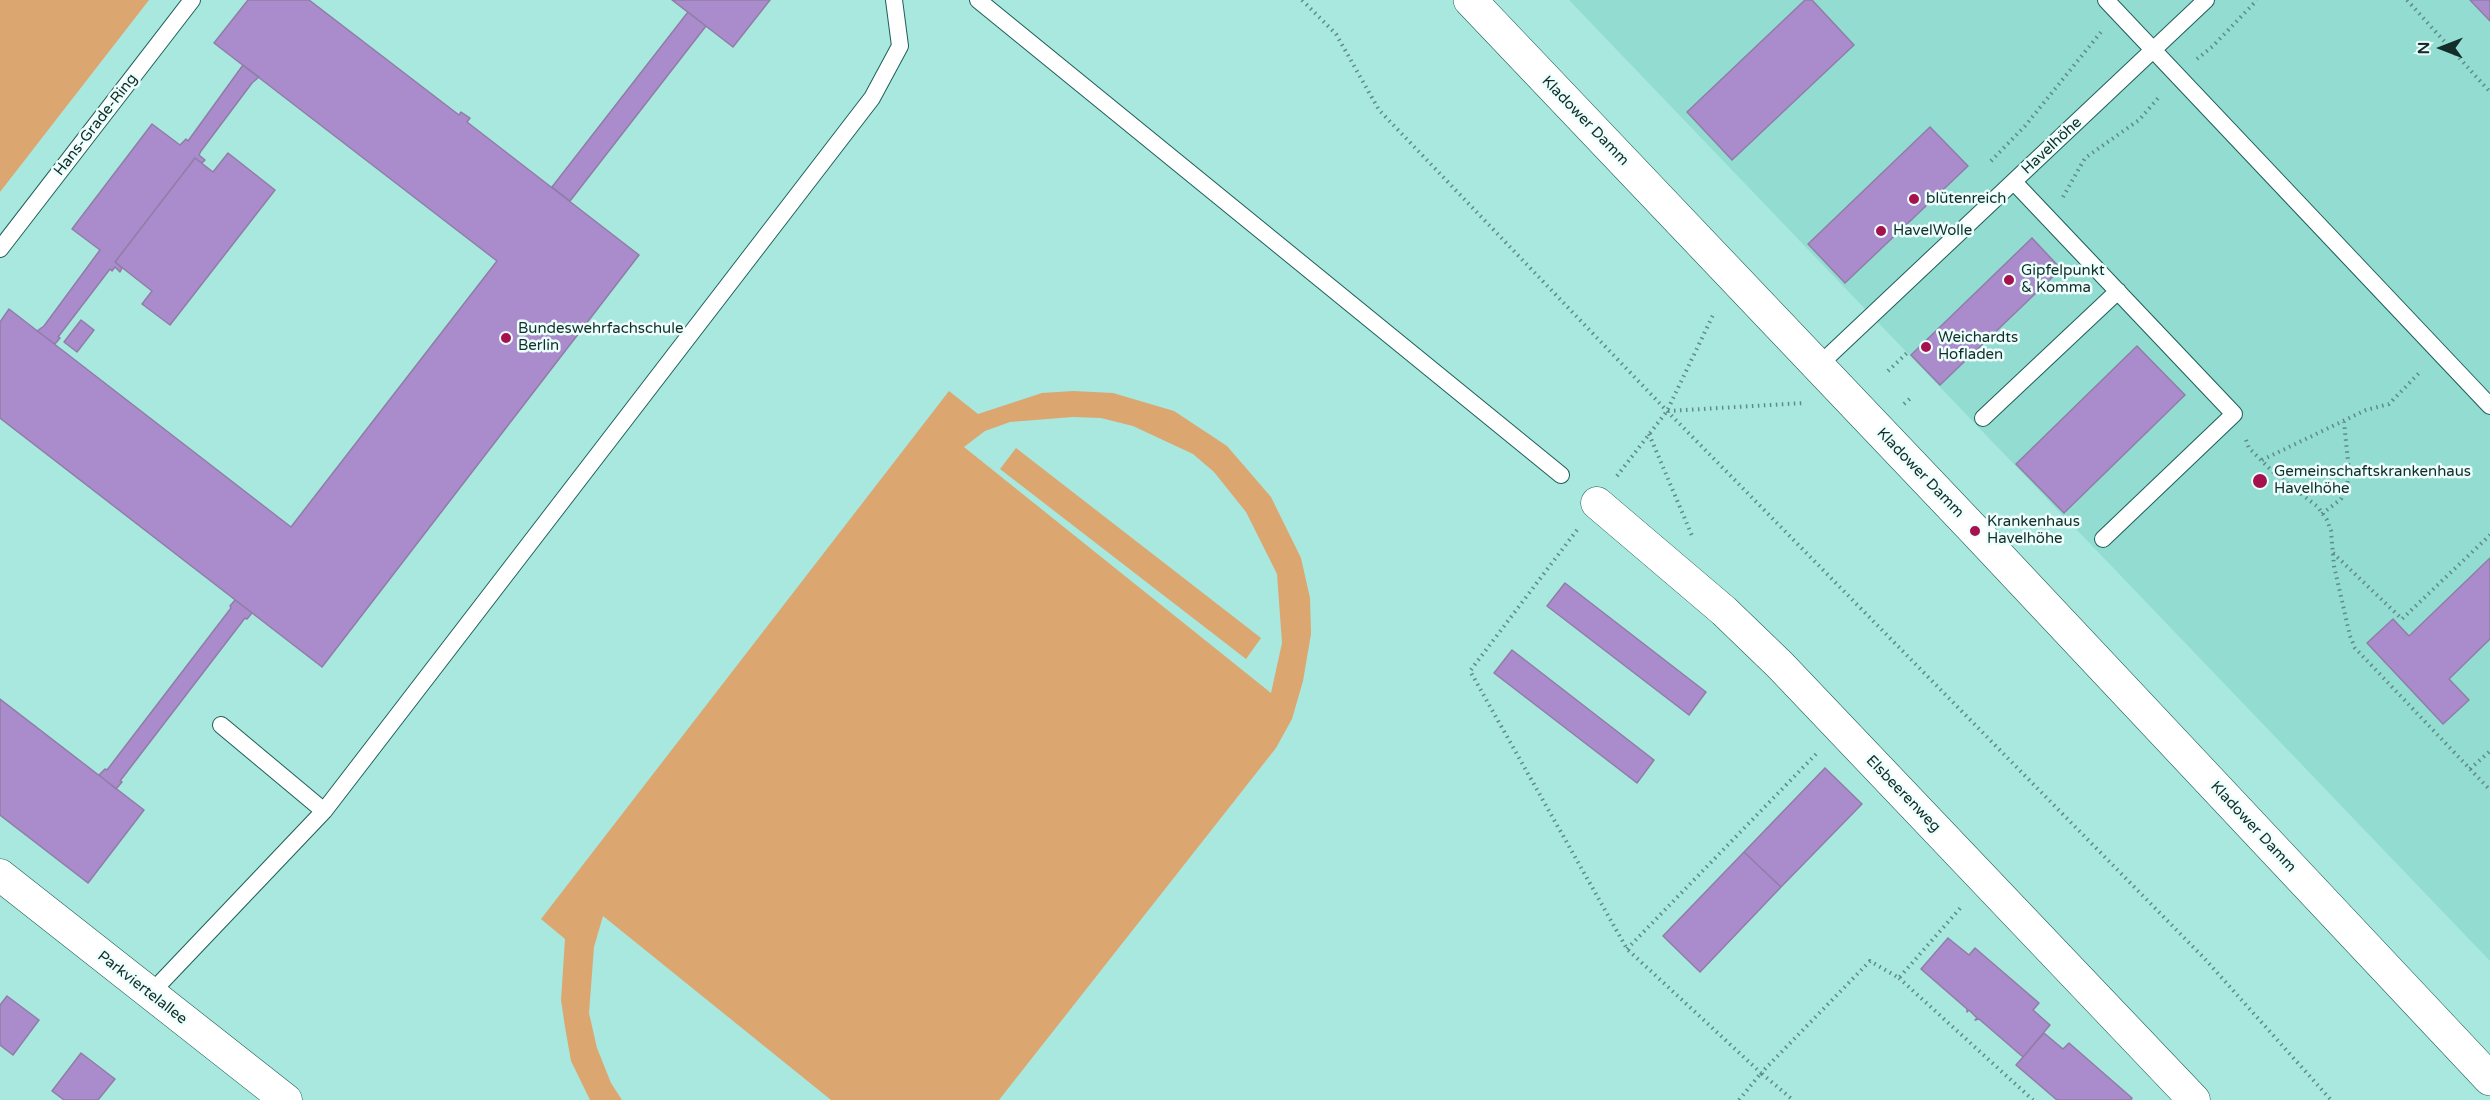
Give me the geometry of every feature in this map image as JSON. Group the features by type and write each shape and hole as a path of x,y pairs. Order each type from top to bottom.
{"main road":[{"name":"Kladower Damm","path":"1470,0 2490,1079"}],"street":[{"name":"Elsbeerenweg","path":"1597,503 1724,611 1780,665 2194,1100"},
{"name":"Parkviertelallee","path":"0,874 286,1100"}],"lane":[{"name":"Hans-Grade-Ring","path":"0,249 192,0"},
{"path":"150,994 324,811 872,98 900,46 894,0"},
{"path":"978,0 1560,476"},
{"name":"Havelhöhe","path":"1818,366 2206,0"},
{"path":"2111,6 2490,406"},
{"path":"2014,182 2234,414 2103,539"},
{"path":"1983,418 2118,291"},
{"path":"221,725 324,811"}],"path":[{"path":"1302,0 1335,34 1379,110 1667,411 2205,959 2331,1100"},
{"path":"2048,218 2063,198 2085,158 2139,120 2177,76 2213,46 2257,0"},
{"path":"2407,0 2490,92"},
{"path":"1984,168 2025,126 2111,6"},
{"path":"1713,315 1667,411 1470,671 1627,949 1793,1100"},
{"path":"1888,371 1908,352"},
{"path":"2262,460 2366,410 2389,405 2440,352"},
{"path":"1667,411 1805,403"},
{"path":"2234,414 2249,447 2273,472 2318,507 2331,531 2350,636 2355,648 2490,790"},
{"path":"2322,514 2341,499 2348,486 2349,471 2344,422"},
{"path":"1649,433 1697,549"},
{"path":"2333,552 2403,619 2490,535"},
{"path":"1627,949 1840,728"},
{"path":"2470,769 2490,751"},
{"path":"1899,978 1985,880"},
{"path":"1739,1100 1761,1073 1870,961 1899,978 2033,1100"}],"shaded area":[{"path":"0,0 149,0 0,192"},
{"name":"Gemeinschaftskrankenhaus Havelhöhe","path":"1569,0 2490,0 2490,961"},
{"path":"949,391 978,414 1042,393 1073,391 1113,393 1174,411 1227,446 1271,497 1301,558 1310,598 1311,634 1303,681 1292,719 1276,748 999,1100 831,1100 603,916 594,947 589,1013 597,1048 611,1083 622,1100 590,1100 571,1061 565,1027 561,1000 565,939 541,919","holes":["1073,417 1101,418 1133,426 1193,454 1214,472 1246,512 1277,574 1282,643 1271,693 964,447 985,431 1010,422"]},
{"path":"1016,448 1261,638 1246,659 1000,469"}],"building":[{"name":"Bundeswehrfachschule Berlin","path":"248,0 309,0 459,115 461,112 470,118 467,122 639,255 322,667 0,418 0,322 9,309 291,527 497,261 214,43"},
{"path":"672,0 770,0 733,47"},
{"path":"1805,0 1812,0 1854,45 1732,160 1687,112"},
{"path":"2470,0 2490,0 2490,21"},
{"path":"688,12 706,26 570,201 552,187"},
{"path":"243,65 259,77 252,83 201,151 199,155 205,160 202,163 195,158 115,262 122,268 120,272 115,267 112,271 110,269 55,344 37,331 44,326 100,250 72,229 152,124 180,145 186,139 188,141"},
{"path":"1930,127 1968,166 1845,283 1808,244"},
{"path":"228,153 275,190 170,325 142,304 152,291 115,262 195,158 213,172"},
{"path":"2032,238 2061,269 1940,385 1911,355"},
{"path":"81,320 94,330 77,352 64,342"},
{"path":"2137,346 2185,395 2064,513 2016,464"},
{"path":"2490,558 2490,639 2449,679 2469,700 2443,724 2367,643 2393,619 2409,636"},
{"path":"1565,583 1706,692 1689,715 1547,606"},
{"path":"235,600 252,613 247,619 245,618 116,789 99,775 105,769 107,770"},
{"path":"1512,650 1654,760 1637,783 1494,673"},
{"path":"0,699 144,810 88,883 0,815"},
{"path":"1825,768 1862,804 1781,887 1744,852"},
{"path":"1744,852 1781,887 1700,972 1663,936"},
{"path":"1948,938 1969,955 1975,948 2039,1003 2033,1010 2050,1025 2023,1057 1979,1019 1975,1020 1977,1018 1969,1010 1967,1012 1967,1009 1921,969"},
{"path":"7,996 39,1020 13,1055 0,1045 0,1005"},
{"path":"2044,1033 2063,1049 2069,1043 2132,1098 2131,1100 2057,1100 2016,1065"},
{"path":"81,1053 115,1079 98,1100 64,1100 52,1091"}],"place":[{"name":"blütenreich","path":"1914,199"},
{"name":"HavelWolle","path":"1881,231"},
{"name":"Gipfelpunkt & Komma","path":"2009,280"},
{"name":"Bundeswehrfachschule Berlin","path":"506,338"},
{"name":"Weichardts Hofladen","path":"1926,347"},
{"name":"Gemeinschaftskrankenhaus Havelhöhe","path":"2260,481"},
{"name":"Krankenhaus Havelhöhe","path":"1975,531"}]}
